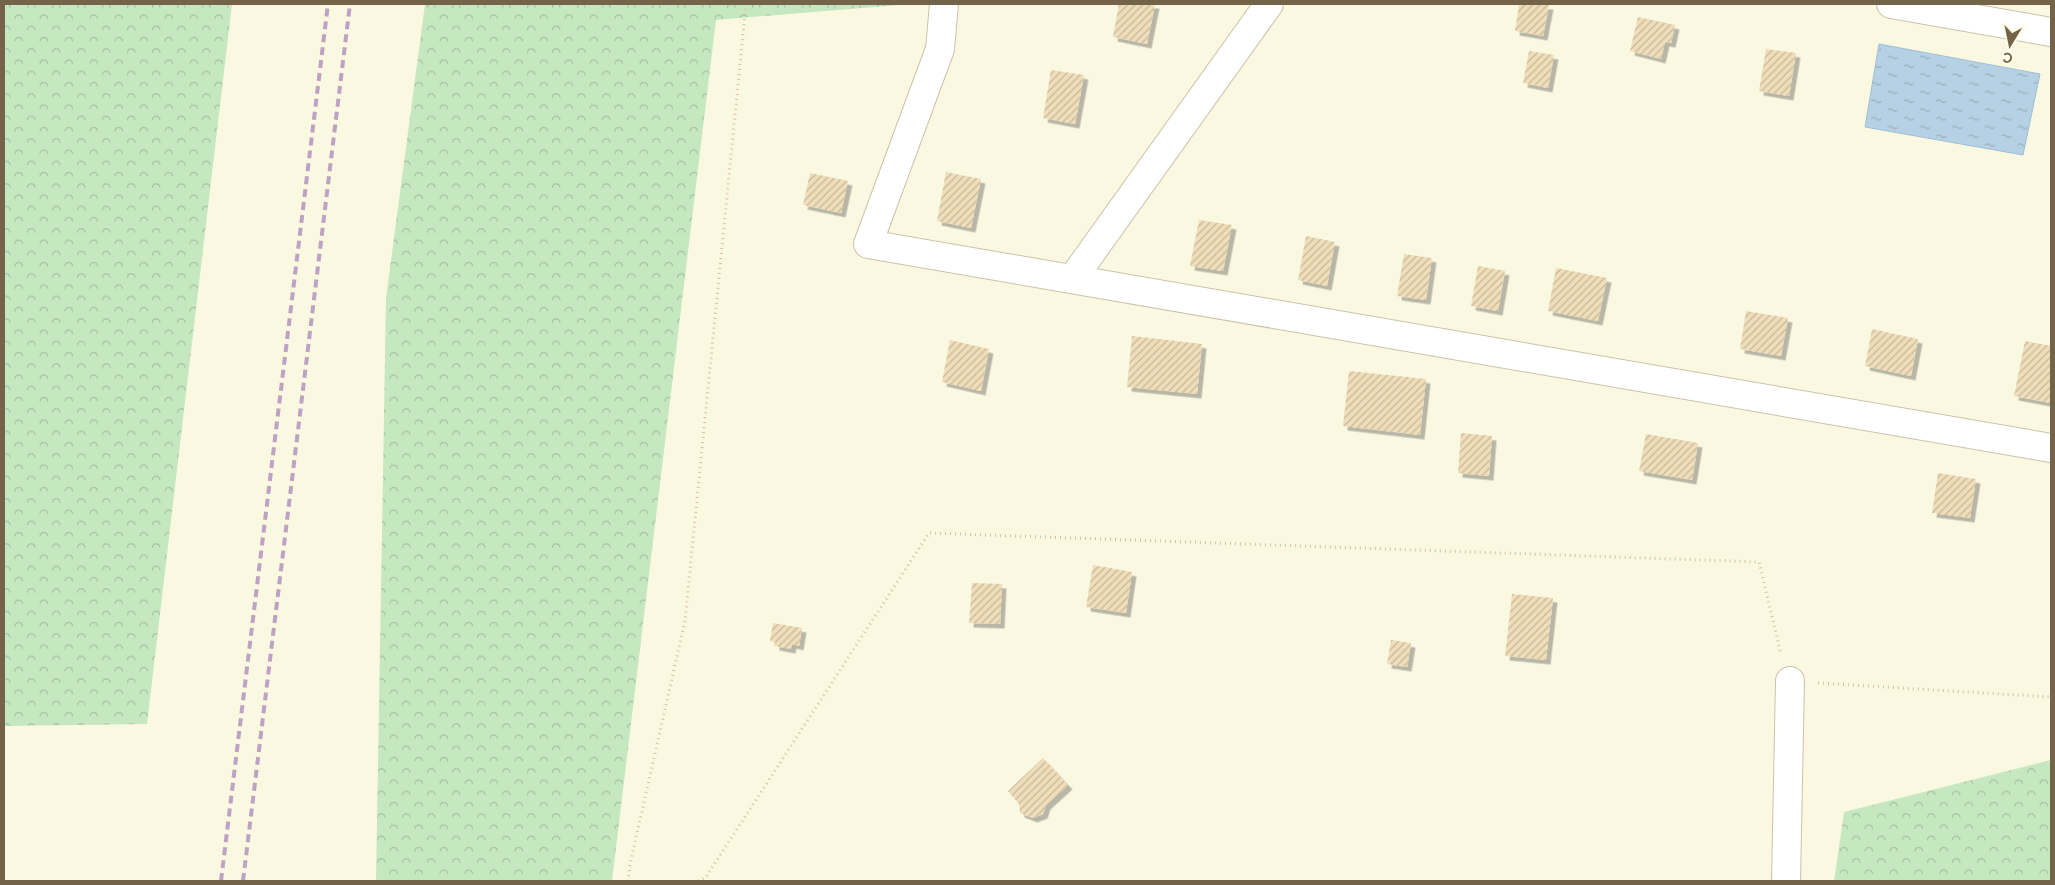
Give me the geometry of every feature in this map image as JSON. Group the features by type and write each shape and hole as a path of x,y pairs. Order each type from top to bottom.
{"lane":[{"path":"944,4 940,49 868,244 2051,448"},
{"path":"1073,278 1269,4"},
{"path":"1891,4 2051,32"},
{"path":"1786,881 1790,681"}],"path":[{"path":"628,881 630,864 685,621 746,4"},
{"path":"698,881 706,877 929,533 1759,562 1784,668 1790,681 2051,697"}],"green space":[{"path":"4,4 232,4 147,724 4,726"},
{"path":"425,4 912,4 716,20 612,881 376,881 386,298"},
{"path":"2051,760 2051,881 1834,881 1844,812"}],"water":[{"path":"1879,44 2040,74 2023,155 1865,127"}],"building":[{"path":"1119,4 1155,4 1147,44 1113,37"},
{"path":"1519,4 1549,5 1543,36 1515,31"},
{"path":"1638,17 1675,25 1671,43 1665,42 1661,59 1630,51"},
{"path":"1766,49 1796,53 1789,96 1759,91"},
{"path":"1529,51 1554,55 1548,88 1523,83"},
{"path":"1051,70 1084,75 1075,124 1043,118"},
{"path":"946,172 981,179 971,228 937,221"},
{"path":"810,173 848,181 841,213 803,205"},
{"path":"1199,220 1232,225 1223,271 1190,266"},
{"path":"1306,236 1335,242 1327,286 1298,280"},
{"path":"1404,254 1432,258 1426,300 1397,296"},
{"path":"1478,266 1505,271 1498,311 1471,306"},
{"path":"1556,268 1607,278 1598,321 1548,311"},
{"path":"1746,311 1788,318 1781,356 1740,349"},
{"path":"1872,329 1918,339 1911,376 1865,366"},
{"path":"1132,336 1202,344 1197,394 1127,387"},
{"path":"950,340 989,349 981,391 942,382"},
{"path":"2025,341 2051,346 2051,403 2014,396"},
{"path":"1349,371 1426,379 1420,435 1343,426"},
{"path":"1461,433 1492,436 1489,476 1458,473"},
{"path":"1646,434 1698,443 1692,480 1639,471"},
{"path":"1938,473 1976,479 1970,518 1932,513"},
{"path":"1093,565 1132,572 1126,613 1086,607"},
{"path":"972,583 1002,584 1000,624 969,623"},
{"path":"1512,594 1553,598 1546,660 1505,656"},
{"path":"773,623 802,628 799,646 792,644 791,649 775,646 775,642 770,641"},
{"path":"1391,640 1411,643 1407,667 1387,664"},
{"path":"1043,758 1068,785 1046,805 1043,814 1033,818 1020,813 1019,804 1008,791"}],"railway":[{"path":"221,881 328,4"},
{"path":"243,881 350,4"}]}
